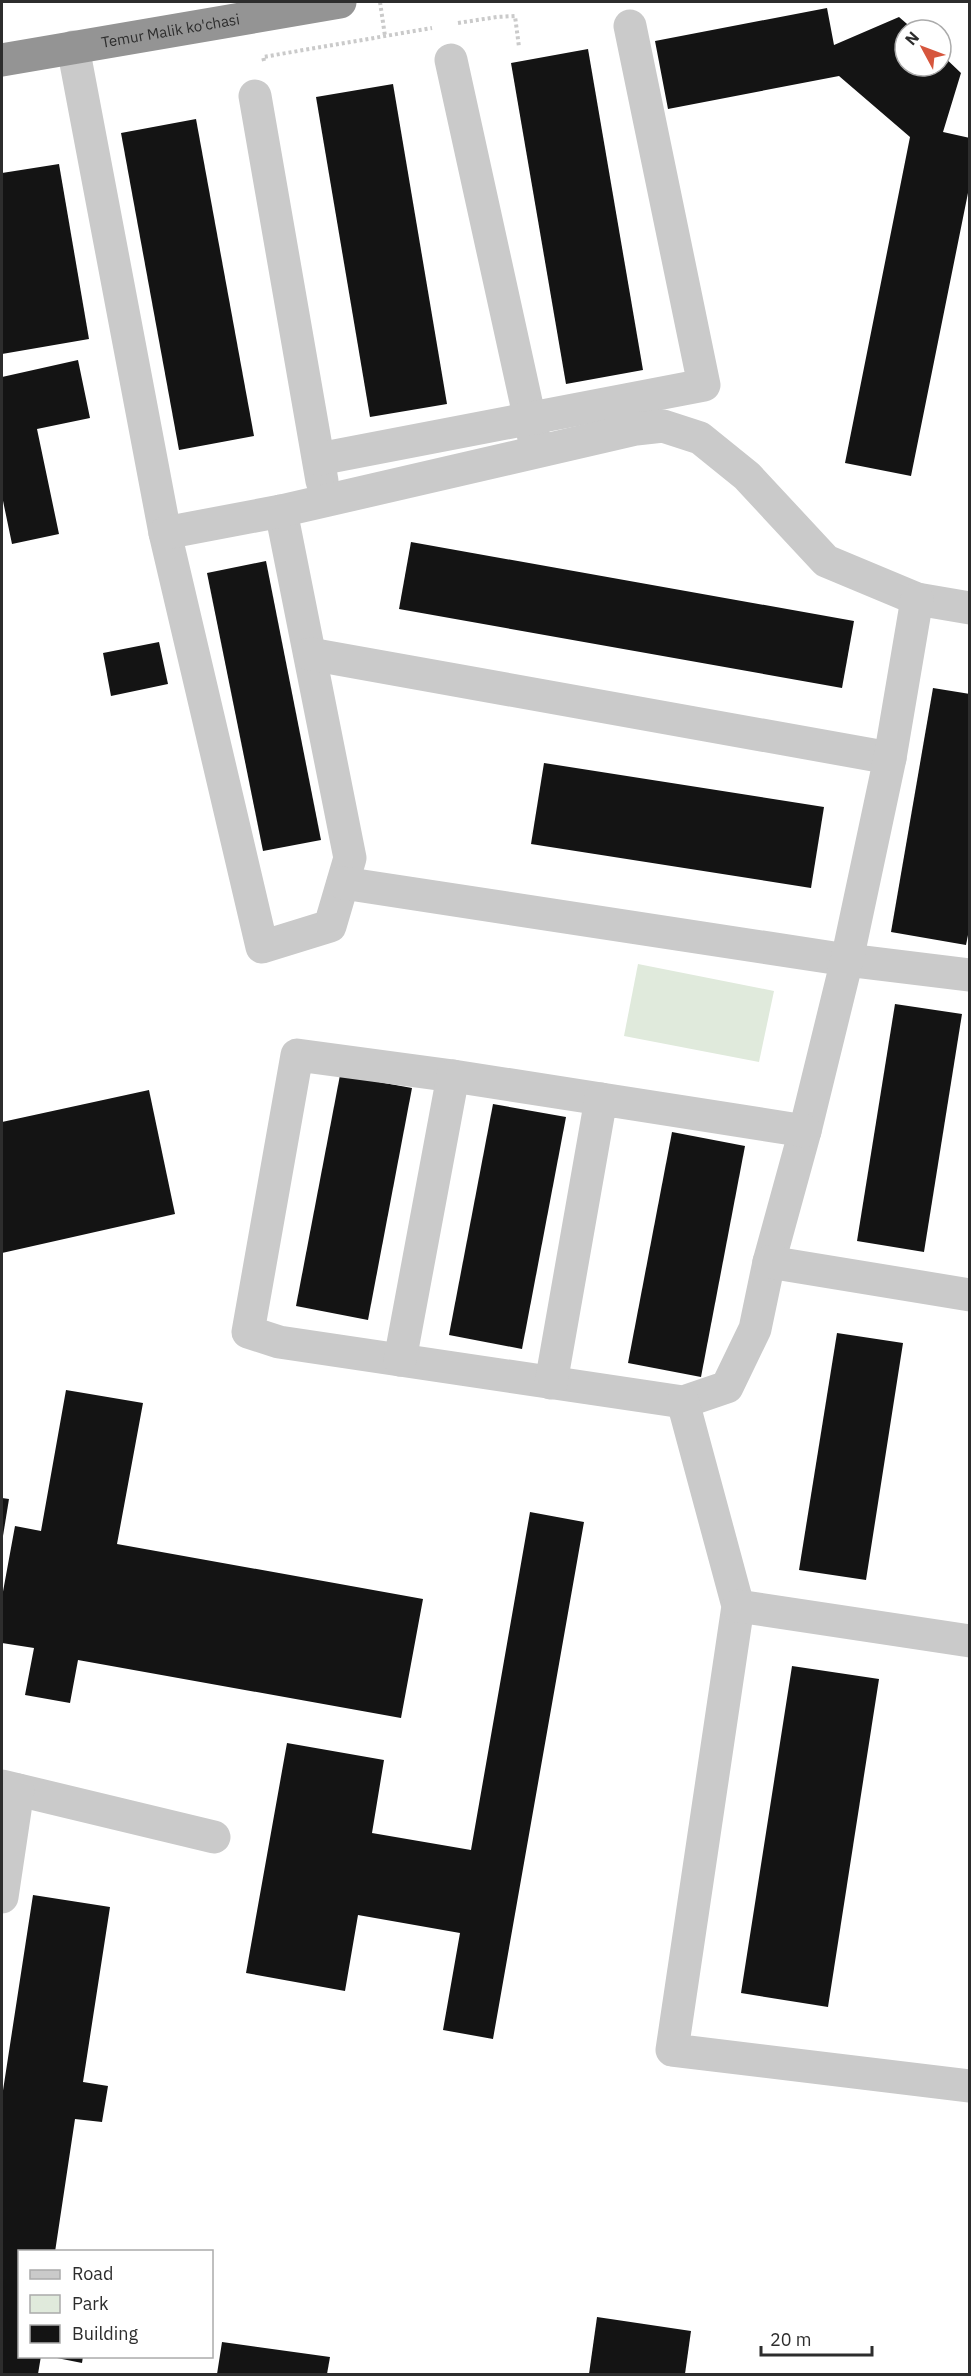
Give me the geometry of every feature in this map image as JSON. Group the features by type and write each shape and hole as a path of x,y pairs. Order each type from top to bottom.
{"highway":[{"name":"Temur Malik ko'chasi","path":"2,60 340,2"}],"lane":[{"path":"319,459 704,385 630,26"},
{"path":"73,47 165,533 262,947 330,926 350,858 281,511"},
{"path":"451,60 537,452"},
{"path":"255,96 326,501"},
{"path":"165,533 281,511 636,429 663,426 700,438 747,476 826,561 917,598 969,608"},
{"path":"805,1131 601,1098 297,1055 248,1332 279,1342 683,1402 728,1387 755,1329 770,1262 805,1131 847,960 890,758 917,598"},
{"path":"310,654 890,758"},
{"path":"343,883 847,960 969,975"},
{"path":"400,1360 453,1076"},
{"path":"552,1383 601,1098"},
{"path":"770,1262 969,1295"},
{"path":"683,1402 738,1606 672,2050 969,2086"},
{"path":"738,1606 969,1641"},
{"path":"2,1898 10,1788 214,1837"}],"path":[{"path":"275,55 385,36 381,2"},
{"path":"497,16 515,16 519,47"}],"green space":[{"path":"638,964 774,991 759,1062 624,1036"}],"building":[{"path":"827,8 834,45 893,20 893,78 953,78 953,65 961,73 943,132 970,138 970,183 911,476 845,463 910,137 839,76 668,109 655,41"},
{"path":"588,49 643,370 566,384 511,63"},
{"path":"393,84 447,404 370,417 316,97"},
{"path":"196,119 254,436 179,450 121,133"},
{"path":"59,164 89,339 2,354 2,173"},
{"path":"78,360 90,418 37,429 59,534 12,544 2,496 2,377"},
{"path":"411,542 854,621 842,688 399,609"},
{"path":"266,561 321,840 263,851 207,573"},
{"path":"159,642 168,684 111,696 103,653"},
{"path":"933,688 970,694 970,925 966,945 891,932"},
{"path":"544,763 824,807 811,888 531,844"},
{"path":"895,1004 962,1014 924,1252 857,1241"},
{"path":"340,1075 412,1088 368,1320 296,1306"},
{"path":"149,1090 175,1214 2,1253 2,1122"},
{"path":"493,1104 566,1117 522,1349 449,1335"},
{"path":"672,1132 745,1146 701,1377 628,1363"},
{"path":"837,1333 903,1343 866,1580 799,1570"},
{"path":"66,1390 143,1403 117,1544 423,1599 401,1718 78,1660 70,1703 25,1695 34,1648 2,1643 2,1597 15,1526 41,1531"},
{"path":"2,1498 9,1499 3,1536 2,1536"},
{"path":"530,1512 584,1522 493,2039 443,2030 460,1933 358,1915 345,1991 246,1973 287,1743 384,1760 372,1833 471,1850"},
{"path":"792,1666 879,1679 828,2007 741,1993"},
{"path":"33,1895 110,1907 83,2082 108,2086 102,2122 75,2119 55,2250 18,2250 18,2358 41,2358 38,2374 2,2374 2,2097"},
{"path":"597,2317 691,2331 685,2374 589,2374"},
{"path":"222,2342 330,2357 327,2374 217,2374"},
{"path":"57,2358 83,2358 82,2363"}]}
